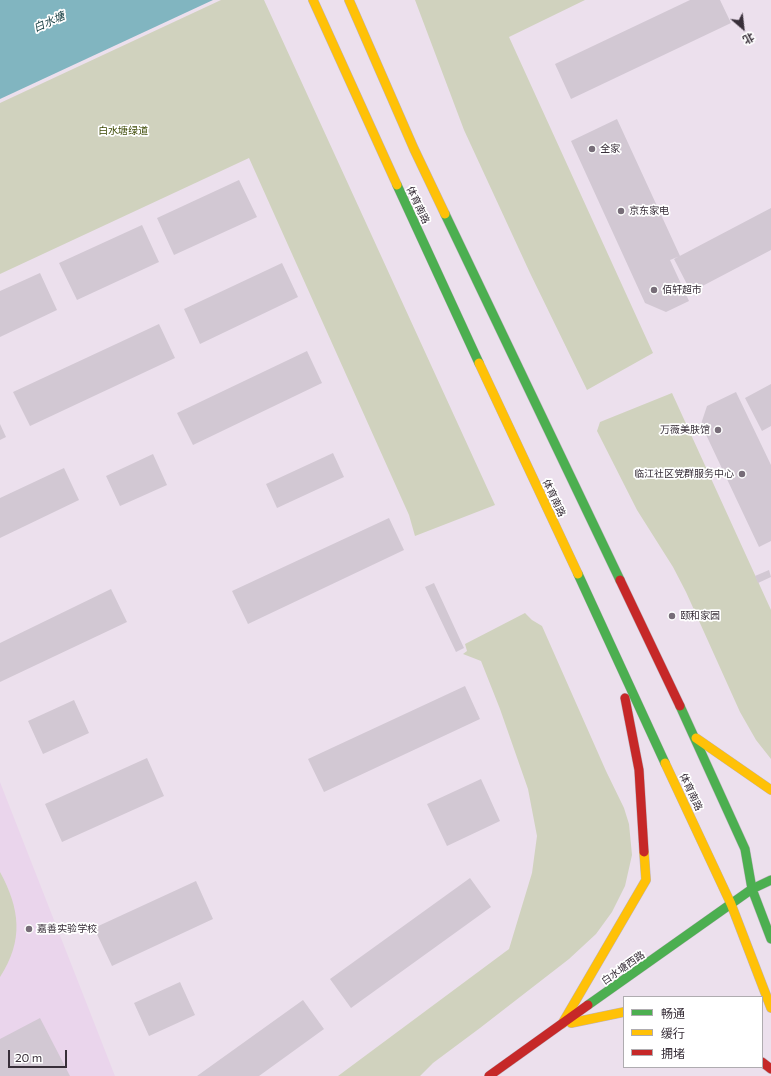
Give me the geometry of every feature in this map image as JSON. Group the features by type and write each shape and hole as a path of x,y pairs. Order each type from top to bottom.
{"main road":[{"name":"体育南路","path":"313,0 387,164 731,904 771,1008"},
{"name":"体育南路","path":"349,0 414,149 696,738 744,849 752,889 771,939"},
{"path":"562,1024 646,880 639,770 619,664"},
{"path":"696,738 771,790"},
{"name":"白水塘西路","path":"489,1076 752,889 771,880"},
{"path":"562,1024 623,1012"},
{"path":"763,1063 771,1069"}],"shaded area":[{"name":"嘉善实验学校","path":"0,782 115,1076 0,1076"}],"green space":[{"name":"白水塘绿道","path":"221,0 264,0 495,505 415,536 409,515 249,158 0,274 0,103"},
{"path":"415,0 585,0 509,37 653,353 587,390 530,273 464,130"},
{"path":"672,393 771,610 771,759 756,740 740,712 686,592 673,567 637,510 597,431 600,422"},
{"path":"525,613 532,620 542,626 606,771 624,808 629,824 632,855 625,886 612,912 596,934 569,959 433,1063 420,1076 338,1076 509,949 532,873 537,836 528,789 500,709 481,661 463,654 467,651 465,644"},
{"path":"0,872 12,899 15,912 16,937 8,963 0,977"}],"water":[{"name":"白水塘","path":"0,0 213,0 0,99"}],"building":[{"path":"690,0 720,0 731,23 571,99 555,64"},
{"path":"617,119 680,256 670,260 689,301 666,312 645,303 571,141"},
{"path":"239,180 257,217 174,255 157,218"},
{"path":"771,208 771,250 691,292 674,259"},
{"path":"142,225 159,262 77,300 59,263"},
{"path":"282,263 298,297 200,344 184,309"},
{"path":"40,273 57,310 0,337 0,291"},
{"path":"159,324 175,358 30,426 13,392"},
{"path":"307,351 322,383 193,445 177,413"},
{"path":"771,384 771,426 762,431 745,398"},
{"path":"736,392 771,465 771,541 759,547 701,424 707,406"},
{"path":"0,424 6,437 0,440"},
{"path":"333,453 344,477 277,508 266,484"},
{"path":"153,454 167,485 120,506 106,476"},
{"path":"64,468 79,500 0,538 0,498"},
{"path":"389,518 404,550 248,624 232,591"},
{"path":"769,570 771,577 758,583 755,576"},
{"path":"434,583 464,648 456,652 425,587"},
{"path":"111,589 127,622 0,682 0,643"},
{"path":"465,686 480,719 324,792 308,759"},
{"path":"74,700 89,733 43,754 28,721"},
{"path":"147,758 164,796 62,842 45,804"},
{"path":"481,779 500,821 447,846 427,804"},
{"path":"470,878 491,907 351,1008 330,979"},
{"path":"196,881 213,919 112,966 94,928"},
{"path":"180,982 195,1015 149,1036 134,1003"},
{"path":"303,1000 324,1029 259,1076 197,1076"},
{"path":"40,1018 70,1076 0,1076 0,1039"}],"traffic: fast":[{"path":"397,185 479,363"},
{"path":"445,214 620,580"},
{"path":"578,574 665,763"},
{"path":"680,706 745,849 752,889 771,939"},
{"path":"588,1005 752,889 771,880"}],"traffic: slow":[{"path":"313,0 397,185"},
{"path":"349,0 414,149 445,214"},
{"path":"479,363 578,574"},
{"path":"696,738 771,790"},
{"path":"665,763 731,904 771,1008"},
{"path":"562,1024 646,880 644,852"},
{"path":"571,1023 623,1012"}],"traffic: jam":[{"path":"620,580 680,706"},
{"path":"625,698 639,770 644,852"},
{"path":"489,1076 588,1005"},
{"path":"763,1063 771,1069"}],"place":[{"name":"全家","path":"592,149"},
{"name":"京东家电","path":"621,211"},
{"name":"佰轩超市","path":"654,290"},
{"name":"万薇美肤馆","path":"718,430"},
{"name":"临江社区党群服务中心","path":"742,474"},
{"name":"颐和家园","path":"672,616"},
{"name":"嘉善实验学校","path":"29,929"}]}
